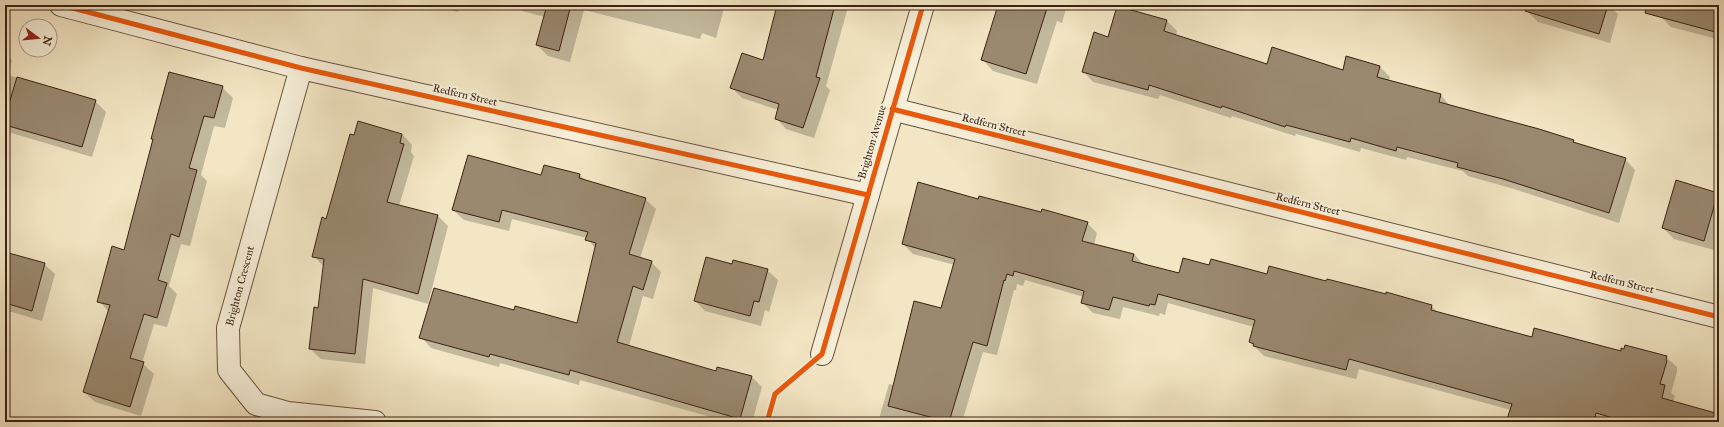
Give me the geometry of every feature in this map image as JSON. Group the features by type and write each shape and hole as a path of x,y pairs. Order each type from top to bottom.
{"street":[{"name":"Redfern Street","path":"61,5 301,68 868,195"},
{"name":"Brighton Avenue","path":"822,354 923,5"},
{"name":"Brighton Crescent","path":"301,68 228,328 229,370 256,404 288,413 375,422"},
{"name":"Redfern Street","path":"892,109 1719,317"}],"building":[{"path":"547,5 571,5 559,51 536,45"},
{"path":"777,5 835,5 816,77 820,78 803,128 775,119 779,104 730,88 742,53 763,60"},
{"path":"998,5 1048,5 1026,74 981,60"},
{"path":"1526,5 1608,5 1599,34 1525,11"},
{"path":"1647,5 1719,5 1719,33 1645,13"},
{"path":"1117,6 1167,20 1164,31 1267,64 1272,47 1343,70 1346,56 1380,66 1377,77 1441,94 1439,102 1539,129 1574,140 1573,142 1626,158 1609,213 1503,179 1457,167 1458,163 1397,147 1396,151 1351,138 1350,142 1286,125 1285,127 1222,106 1221,108 1149,85 1148,90 1082,72 1094,32 1108,37"},
{"path":"169,72 223,86 214,118 204,116 189,168 197,170 179,237 171,234 158,280 167,283 157,318 144,314 130,358 144,362 130,407 83,392 110,305 97,302 112,246 124,250"},
{"path":"17,77 96,100 82,147 5,125 5,117"},
{"path":"358,121 402,134 400,143 404,144 387,202 438,215 418,294 363,279 355,354 309,349 314,307 318,308 324,259 312,257 322,217 326,219 350,134 354,135"},
{"path":"468,155 541,175 544,165 580,174 579,178 646,198 629,254 652,261 643,290 633,286 617,342 716,371 717,367 752,376 740,419 570,370 569,375 490,354 489,357 419,338 434,288 514,310 515,306 577,323 596,243 585,240 588,232 502,210 499,222 452,210"},
{"path":"1676,180 1718,193 1704,241 1662,228"},
{"path":"918,182 978,199 979,196 1041,212 1042,209 1088,222 1082,241 1134,254 1132,261 1179,273 1183,258 1209,265 1211,259 1267,274 1269,266 1326,281 1327,279 1386,294 1386,292 1432,305 1431,310 1532,337 1534,328 1621,351 1621,348 1624,349 1625,345 1667,356 1667,361 1660,384 1665,385 1662,398 1719,414 1719,422 1627,422 1596,413 1594,422 1506,422 1512,404 1349,359 1346,370 1253,346 1254,344 1249,342 1255,320 1158,294 1155,305 1150,304 1149,306 1113,297 1109,310 1081,303 1084,291 1014,271 1013,276 1007,274 1005,281 1004,280 987,346 973,342 949,422 888,406 914,301 941,308 955,259 902,244"},
{"path":"5,252 45,263 32,311 5,303"},
{"path":"706,257 732,264 733,260 768,269 759,302 754,301 750,316 694,301"}],"cycle path":[{"path":"61,5 301,68 868,195"},
{"path":"767,422 775,394 822,354 923,5"},
{"path":"892,109 1719,317"}]}
